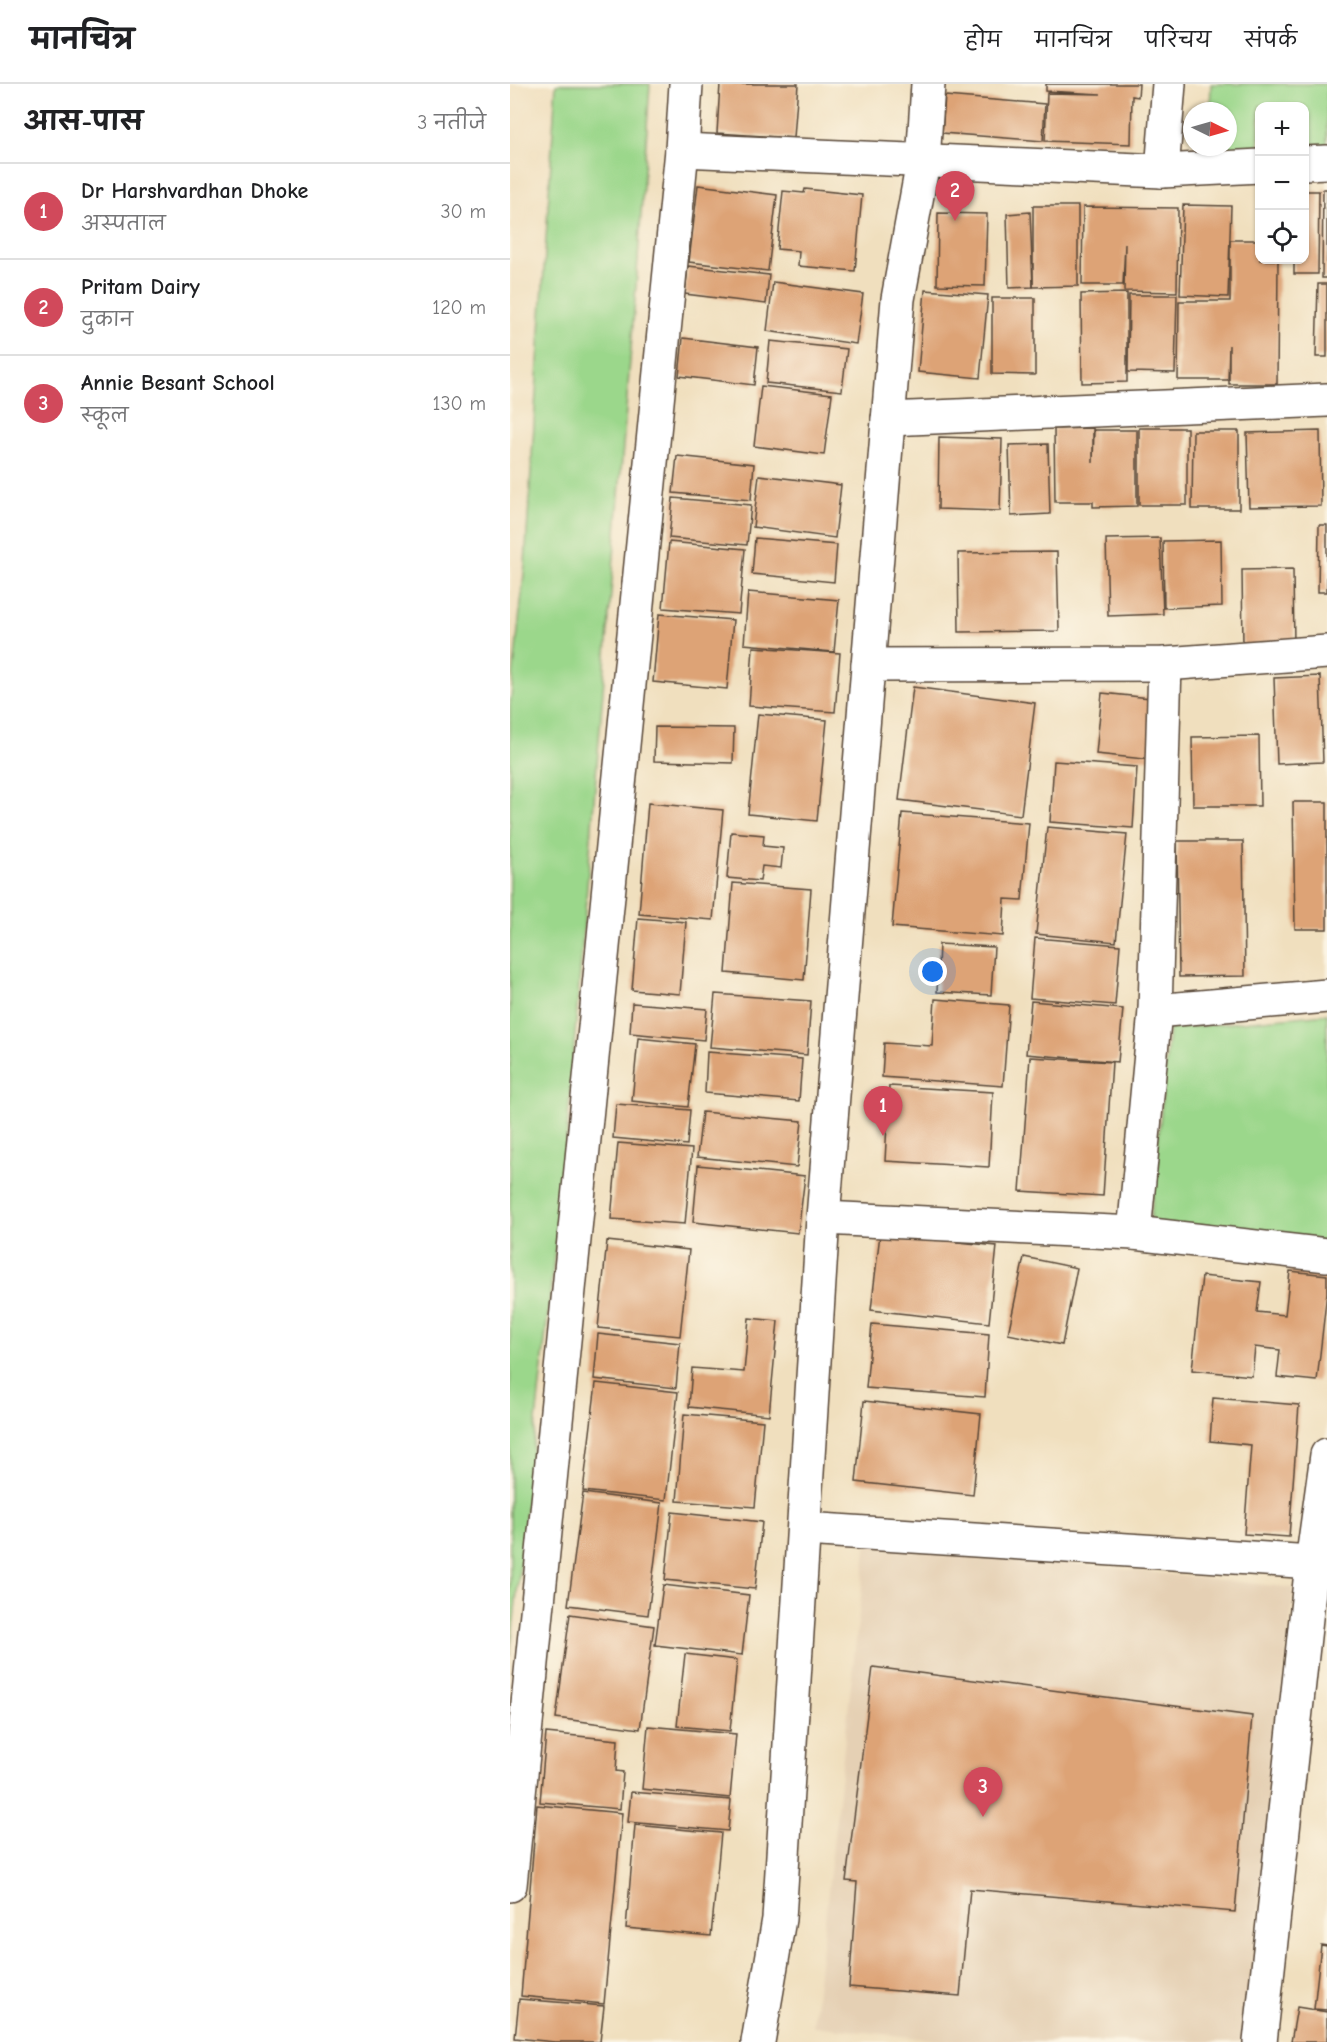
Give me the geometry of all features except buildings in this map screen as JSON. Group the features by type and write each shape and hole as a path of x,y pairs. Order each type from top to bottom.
{"street":[{"path":"510,1886 682,150 686,84"},
{"path":"758,2042 779,1919 823,1218 898,298 923,162 928,84"},
{"path":"1162,171 1169,84"},
{"path":"682,150 1162,171 1255,166"},
{"path":"1309,163 1327,162"},
{"path":"888,420 1327,400"},
{"path":"868,665 1165,664 1327,652"},
{"path":"1134,1233 1155,1011 1165,664"},
{"path":"1155,1011 1327,996"},
{"path":"823,1218 1134,1233 1327,1255"},
{"path":"1260,2042 1320,1563 1327,1455"},
{"path":"805,1529 1320,1563"}],"shaded area":[{"path":"867,1541 1294,1588 1244,2042 954,2042 813,2026"}],"green space":[{"path":"556,84 650,84 636,287 564,1168 510,1656 510,707 525,564"},
{"path":"1211,84 1327,84 1327,152 1309,152 1309,102 1255,102 1255,154 1237,154 1237,102 1210,102"},
{"path":"1327,1014 1327,1248 1150,1226 1169,1029"}],"place":[{"name":"Pritam Dairy","path":"955,221"},
{"name":"Dr Harshvardhan Dhoke","path":"883,1136"},
{"name":"Annie Besant School","path":"983,1817"}]}
